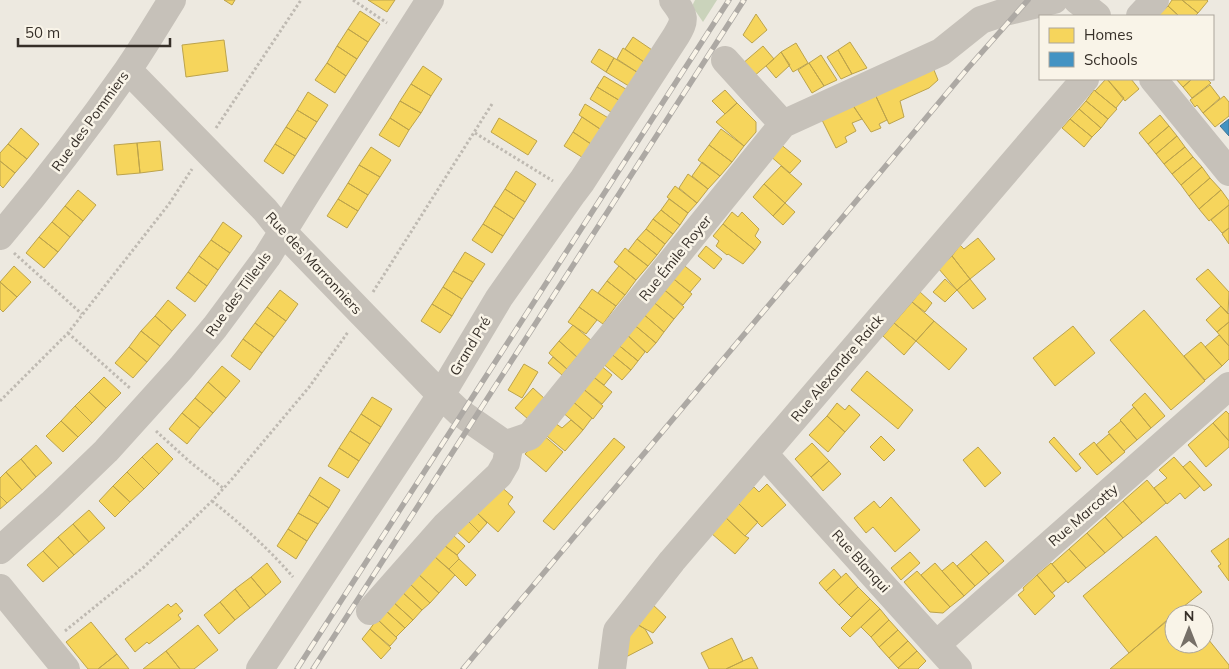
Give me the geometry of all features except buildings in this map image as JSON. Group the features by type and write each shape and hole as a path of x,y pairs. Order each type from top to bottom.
{"street":[{"name":"Rue des Pommiers","path":"4,242 128,70 172,0"},
{"name":"Rue des Tilleuls","path":"0,550 106,451 181,368 215,327 267,257 430,0"},
{"name":"Rue Émile Royer","path":"510,443 530,436 783,124 941,52 981,20 1004,12 1054,0"},
{"path":"1077,0 1096,15"},
{"path":"1141,15 1155,0"},
{"name":"Grand Pré","path":"260,669 441,395 499,298 595,162 676,36 678,12"},
{"path":"725,60 783,124"},
{"name":"Rue des Marronniers","path":"128,70 265,210 282,231 441,395 459,412 502,442 510,443"},
{"name":"Rue Alexandre Raick","path":"612,669 617,631 672,561 1084,80"},
{"path":"1154,80 1229,172"},
{"name":"Rue Marcotty","path":"936,644 1229,386"},
{"path":"370,611 445,526 499,475 506,463 510,443"},
{"name":"Rue Blanqui","path":"764,454 958,669"},
{"path":"0,588 66,669"}],"path":[{"path":"0,401 68,333 169,204 301,0"},
{"path":"353,0 407,36"},
{"path":"47,646 144,567 212,501 222,488 238,473 310,386 361,312 492,104"},
{"path":"475,133 573,193"},
{"path":"4,242 82,314"},
{"path":"68,333 144,410 190,462 222,488"},
{"path":"212,501 235,519 281,562 309,595"}],"green space":[{"path":"695,0 717,0 703,22 692,6"}],"railway":[{"path":"297,669 729,0"},
{"path":"313,669 744,0"},
{"path":"463,669 968,68 1028,0"}]}
